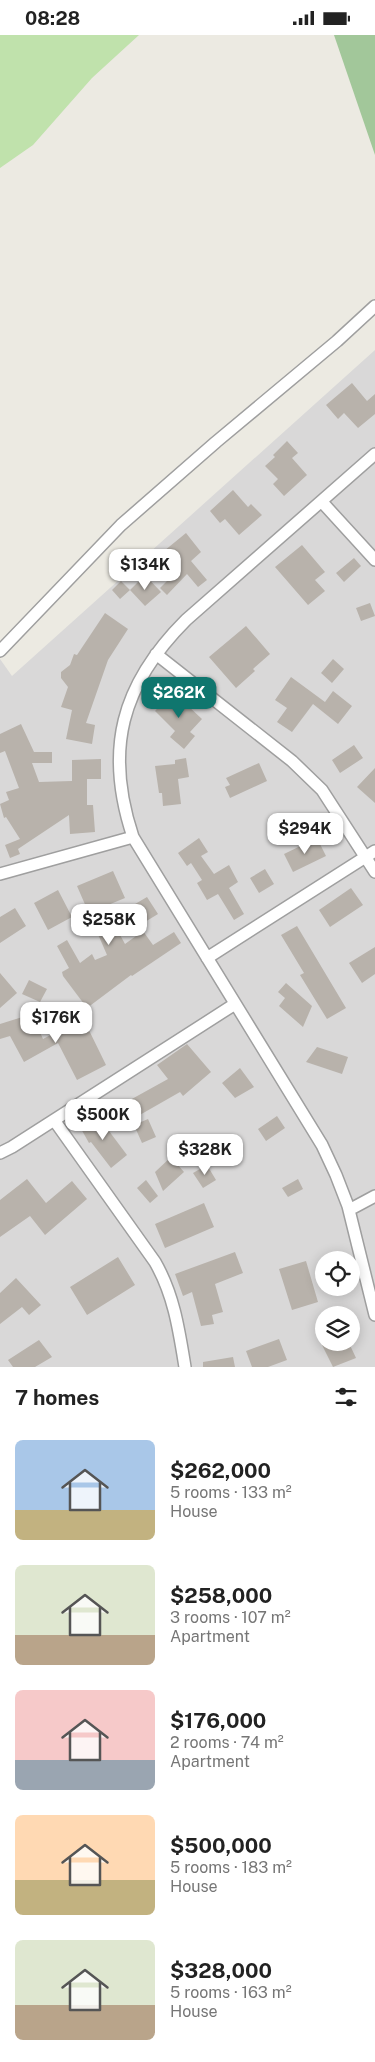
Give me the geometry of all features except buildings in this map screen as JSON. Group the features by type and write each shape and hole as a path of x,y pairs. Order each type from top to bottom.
{"street":[{"path":"0,651 121,525 216,442 337,341 375,306"},
{"path":"375,454 186,620 166,640 134,692 124,719 119,778 124,809 134,837 322,1145 349,1210 375,1315"},
{"path":"322,502 375,560"},
{"path":"156,654 292,761 322,791 370,854 375,872"},
{"path":"0,874 134,837"},
{"path":"207,959 370,854"},
{"path":"0,1153 235,1004"},
{"path":"54,1120 155,1262 166,1281 175,1305 185,1367"},
{"path":"349,1210 375,1195"}],"shaded area":[{"path":"375,350 375,1367 0,1367 0,659 12,676"}],"green space":[{"path":"0,35 139,35 92,78 33,145 0,168"},
{"path":"334,35 375,35 375,155"}]}
